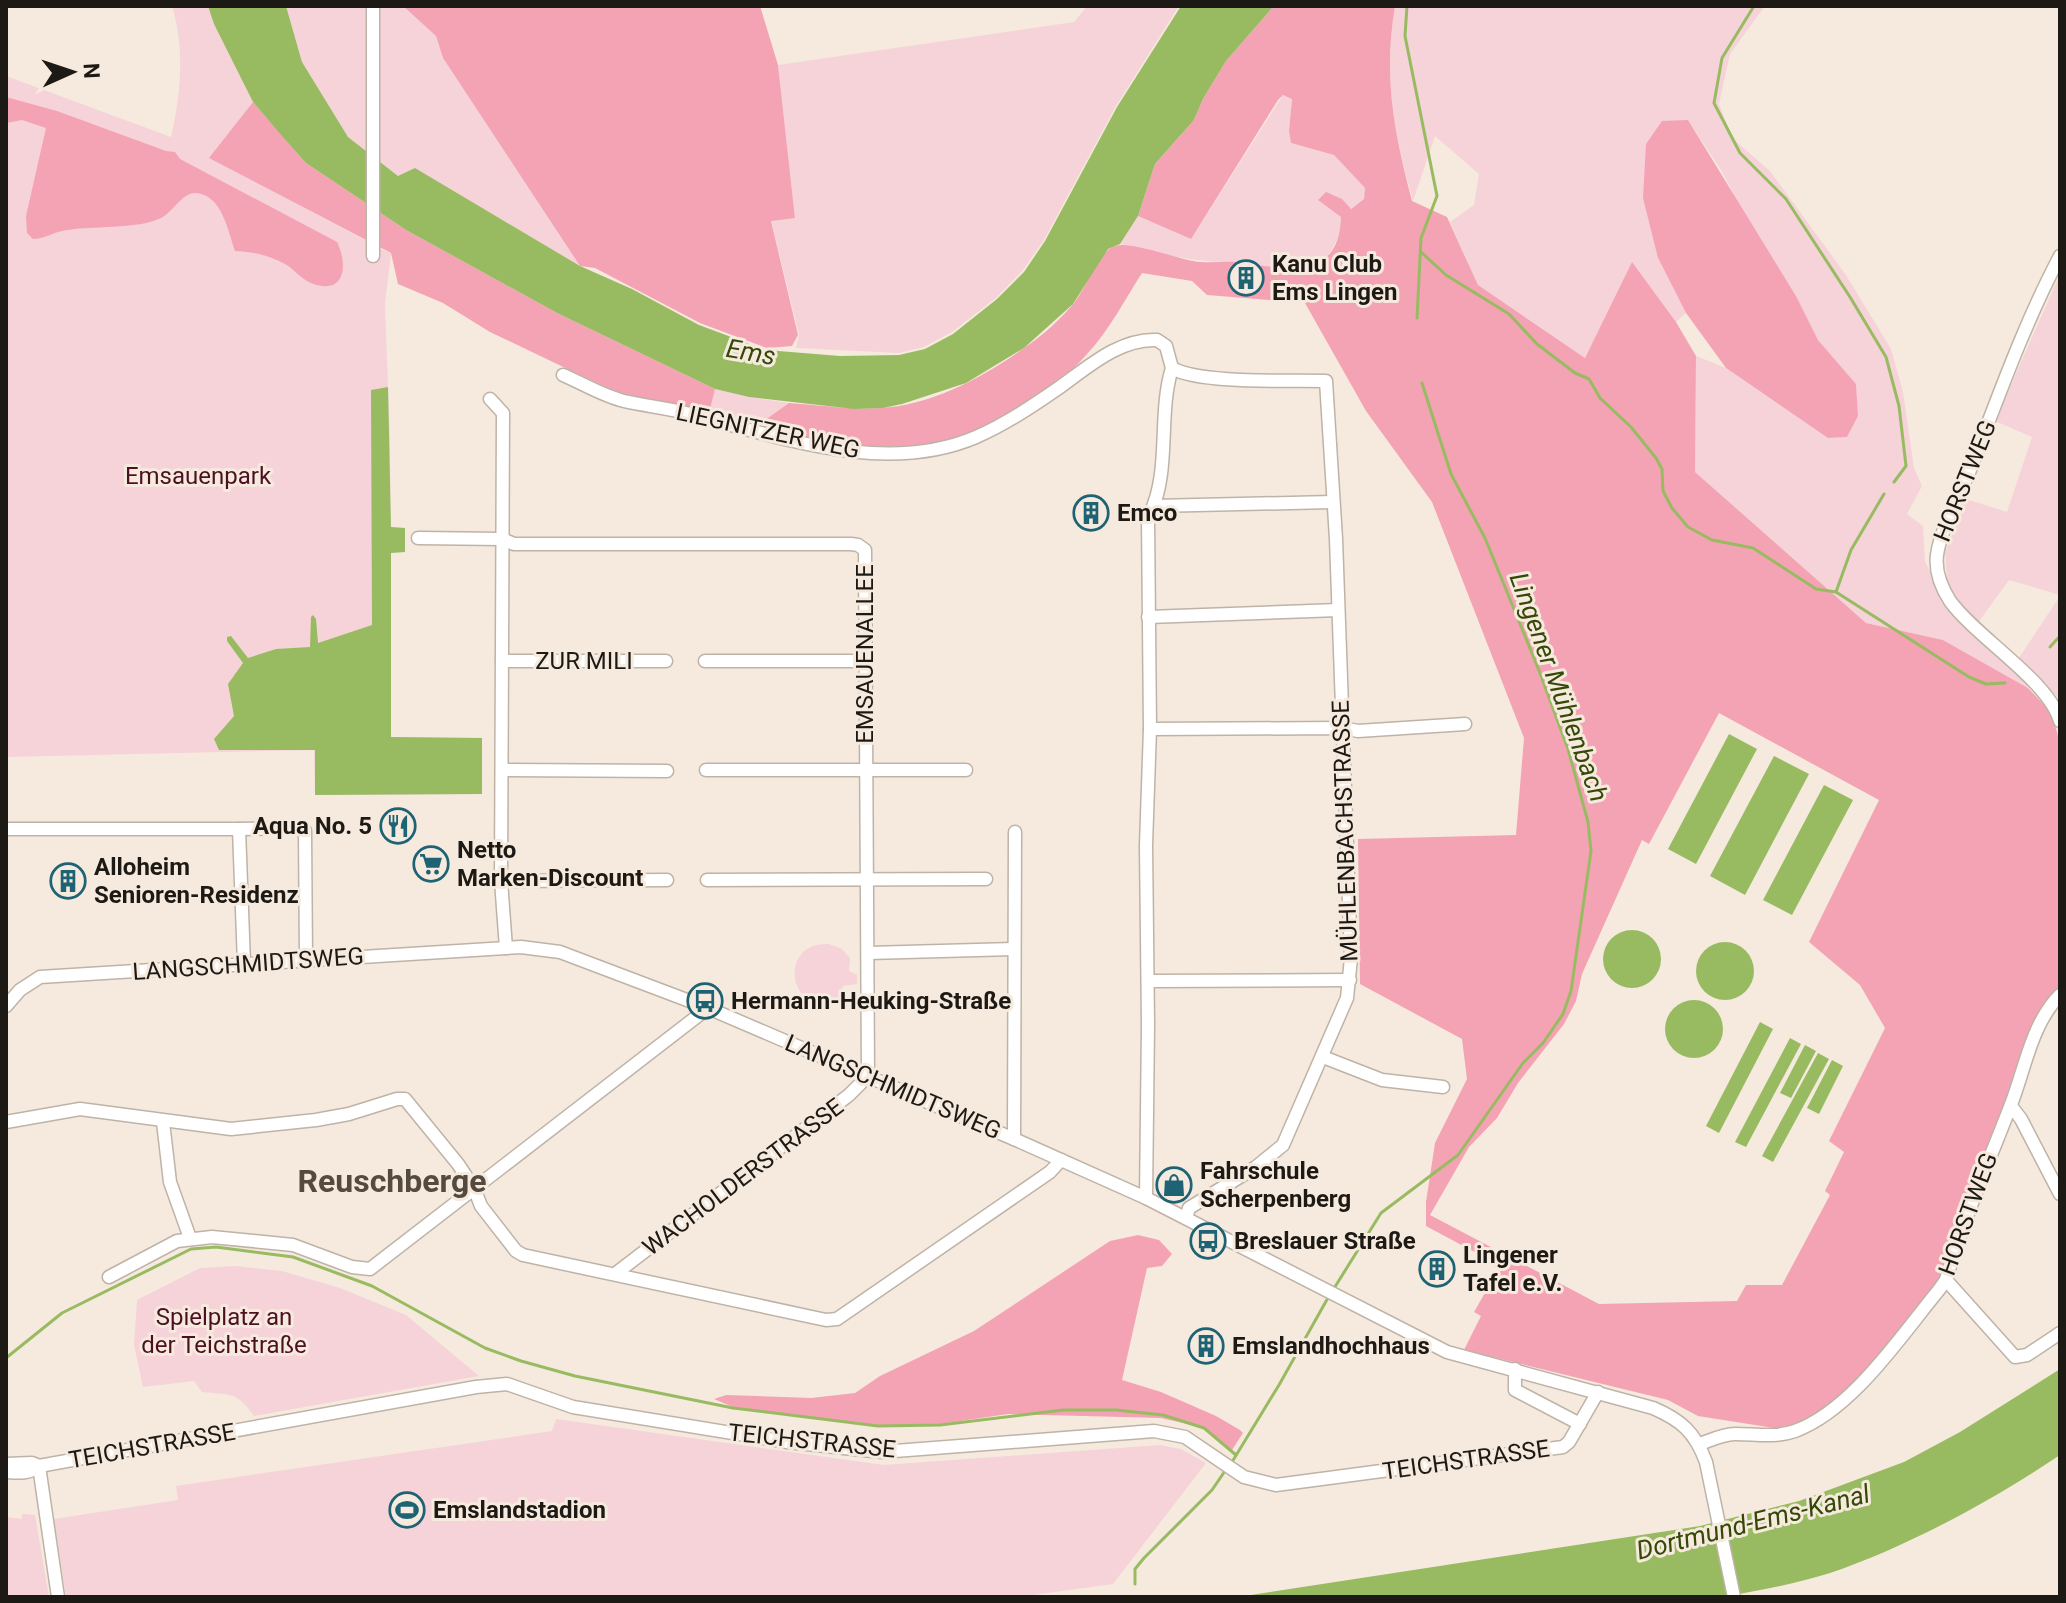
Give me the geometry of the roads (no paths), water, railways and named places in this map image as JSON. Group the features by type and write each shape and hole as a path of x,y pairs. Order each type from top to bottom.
{"street":[{"path":"373,6 373,256"},
{"name":"HORSTWEG","path":"2060,256 1955,506 1937,552 1936,567 1941,587 1950,601 1972,627 2043,690 2060,719"},
{"name":"LIEGNITZER WEG","path":"563,375 621,400 687,413 774,437 864,452 891,453 936,448 975,438 1022,411 1100,357 1132,344 1157,340 1166,346 1172,368"},
{"path":"1146,1198 1146,845 1150,729 1148,518 1161,487 1166,386 1172,368"},
{"name":"MÜHLENBACHSTRASSE","path":"1172,368 1184,375 1205,377 1326,381 1343,728 1350,980 1347,998 1283,1145 1256,1167 1189,1208 1186,1218"},
{"path":"490,399 503,413 505,531 502,539 501,881 506,948"},
{"path":"1154,506 1332,502"},
{"path":"418,538 502,539"},
{"name":"EMSAUENALLEE","path":"502,539 514,544 858,545 865,550 868,1076"},
{"path":"1148,617 1338,610"},
{"name":"ZUR MILI","path":"502,661 666,661"},
{"path":"705,661 866,661"},
{"path":"1150,729 1343,728 1358,731 1465,724"},
{"path":"502,770 667,771"},
{"path":"706,770 966,770"},
{"path":"6,829 294,828 305,831 306,960"},
{"path":"239,829 244,964"},
{"path":"1014,1139 1015,832"},
{"path":"707,880 986,879"},
{"path":"501,881 667,880"},
{"name":"LANGSCHMIDTSWEG","path":"8,1002 40,977 506,948 543,948 560,952 708,1008 1146,1198 1447,1352 1598,1392 1675,1417 1690,1429 1700,1444 1734,1597"},
{"path":"869,953 1013,949"},
{"path":"1148,981 1350,980"},
{"name":"HORSTWEG","path":"1700,1444 1727,1435 1773,1436 1795,1431 1830,1413 1856,1390 1946,1280 1974,1192 2011,1106 2040,1022 2060,995"},
{"path":"109,1277 177,1241 212,1237 293,1245 352,1267 370,1269 708,1008"},
{"path":"1323,1057 1382,1080 1443,1087"},
{"name":"WACHOLDERSTRASSE","path":"615,1274 849,1095 868,1076"},
{"path":"6,1122 80,1109 211,1128 263,1126 338,1116 405,1099 458,1164 474,1188 481,1206 516,1251 523,1255 826,1320 837,1319 1050,1172 1061,1160"},
{"path":"2011,1106 2021,1119 2060,1194"},
{"path":"163,1122 170,1182 190,1238"},
{"path":"1946,1280 2015,1357 2027,1355 2060,1333"},
{"path":"1515,1369 1515,1390 1580,1424"},
{"name":"TEICHSTRASSE","path":"6,1464 39,1466 507,1384 573,1407 818,1446 882,1452 1154,1431 1185,1437 1244,1477 1267,1484 1297,1484 1563,1447 1598,1392"},
{"name":"TEICHSTRASSE","path":"6,1472 33,1471 39,1466"},
{"name":"TEICHSTRASSE","path":"39,1466 58,1597"}],"water":[{"name":"Ems","path":"208,6 286,6 302,62 348,137 398,176 415,168 580,266 632,289 699,325 766,350 840,356 899,355 925,349 953,334 997,299 1024,272 1045,241 1117,107 1181,6 1274,6 1226,61 1194,120 1155,164 1138,216 1120,244 1108,249 1073,304 1024,348 966,383 902,404 854,409 749,397 715,389 557,313 406,230 306,163 282,136 253,102"},
{"path":"388,387 391,527 405,528 405,552 391,553 391,737 482,738 482,794 315,795 315,750 219,750 214,739 234,716 228,684 243,663 227,637 231,636 248,658 276,649 310,647 313,615 318,643 372,625 371,390"},
{"path":"1729,734 1757,749 1696,864 1668,849"},
{"path":"1774,756 1809,774 1745,895 1710,876"},
{"path":"1824,785 1853,800 1792,915 1763,900"},
{"path":"1632,930 1643,932 1652,939 1659,948 1659,970 1652,979 1643,986 1632,988 1621,986 1612,979 1605,970 1603,959 1605,948 1612,939 1621,932"},
{"path":"1725,942 1736,944 1745,951 1752,960 1752,982 1745,991 1736,998 1725,1000 1714,998 1705,991 1698,982 1696,971 1698,960 1705,951 1714,944"},
{"path":"1694,1000 1705,1002 1714,1009 1721,1018 1721,1040 1714,1049 1705,1056 1694,1058 1683,1056 1674,1049 1667,1040 1665,1029 1667,1018 1674,1009 1683,1002"},
{"path":"1760,1022 1773,1029 1719,1133 1706,1126"},
{"path":"1790,1038 1801,1044 1746,1147 1735,1142"},
{"path":"1805,1045 1816,1051 1791,1098 1780,1093"},
{"path":"1818,1053 1829,1059 1773,1162 1762,1156"},
{"path":"1832,1060 1843,1066 1819,1114 1807,1108"},
{"name":"Dortmund-Ems-Kanal","path":"2060,1369 2060,1455 2007,1489 1919,1536 1817,1577 1722,1597 1238,1597 1700,1526 1799,1501 1904,1462 1960,1432"}],"waterway":[{"name":"Lingener Mühlenbach","path":"1407,6 1405,36 1437,196 1421,238 1417,318"},
{"path":"1754,6 1722,58 1714,103 1740,153 1786,199 1886,357 1899,406 1906,466 1894,482"},
{"path":"1421,252 1446,275 1509,314 1537,344 1575,373 1589,379 1600,398 1631,427 1656,458 1662,469 1663,491 1688,527 1712,540 1753,548 1816,589 1836,592 1969,677 1986,684 2005,683"},
{"name":"Lingener Mühlenbach","path":"1333,1290 1381,1213 1458,1155 1523,1063 1543,1043 1563,1014 1571,991 1591,851 1588,822 1568,749 1485,538 1451,474 1422,383"},
{"path":"1836,592 1851,550 1884,494"},
{"path":"2050,647 2060,636"},
{"path":"6,1358 62,1313 191,1249 216,1247 293,1257 372,1286 485,1348 575,1376 733,1408 878,1426 940,1425 1063,1410 1116,1410 1163,1415 1204,1428 1236,1455"},
{"name":"Lingener Mühlenbach","path":"1232,1462 1329,1296"},
{"name":"Lingener Mühlenbach","path":"1135,1584 1135,1569 1212,1490 1227,1468"}],"place":[{"name":"Kanu Club Ems Lingen","path":"1246,278"},
{"name":"Emco","path":"1091,513"},
{"name":"Aqua No. 5","path":"398,826"},
{"name":"Netto Marken-Discount","path":"431,864"},
{"name":"Alloheim Senioren-Residenz","path":"68,881"},
{"name":"Hermann-Heuking-Straße","path":"705,1001"},
{"name":"Fahrschule Scherpenberg","path":"1174,1185"},
{"name":"Breslauer Straße","path":"1208,1241"},
{"name":"Lingener Tafel e.V.","path":"1437,1269"},
{"name":"Emslandhochhaus","path":"1206,1346"},
{"name":"Emslandstadion","path":"407,1510"}],"district":[{"name":"Reuschberge","path":"392,1181"}],"park label":[{"name":"Emsauenpark","path":"198,476"},
{"name":"Spielplatz an der Teichstraße","path":"224,1331"}]}
